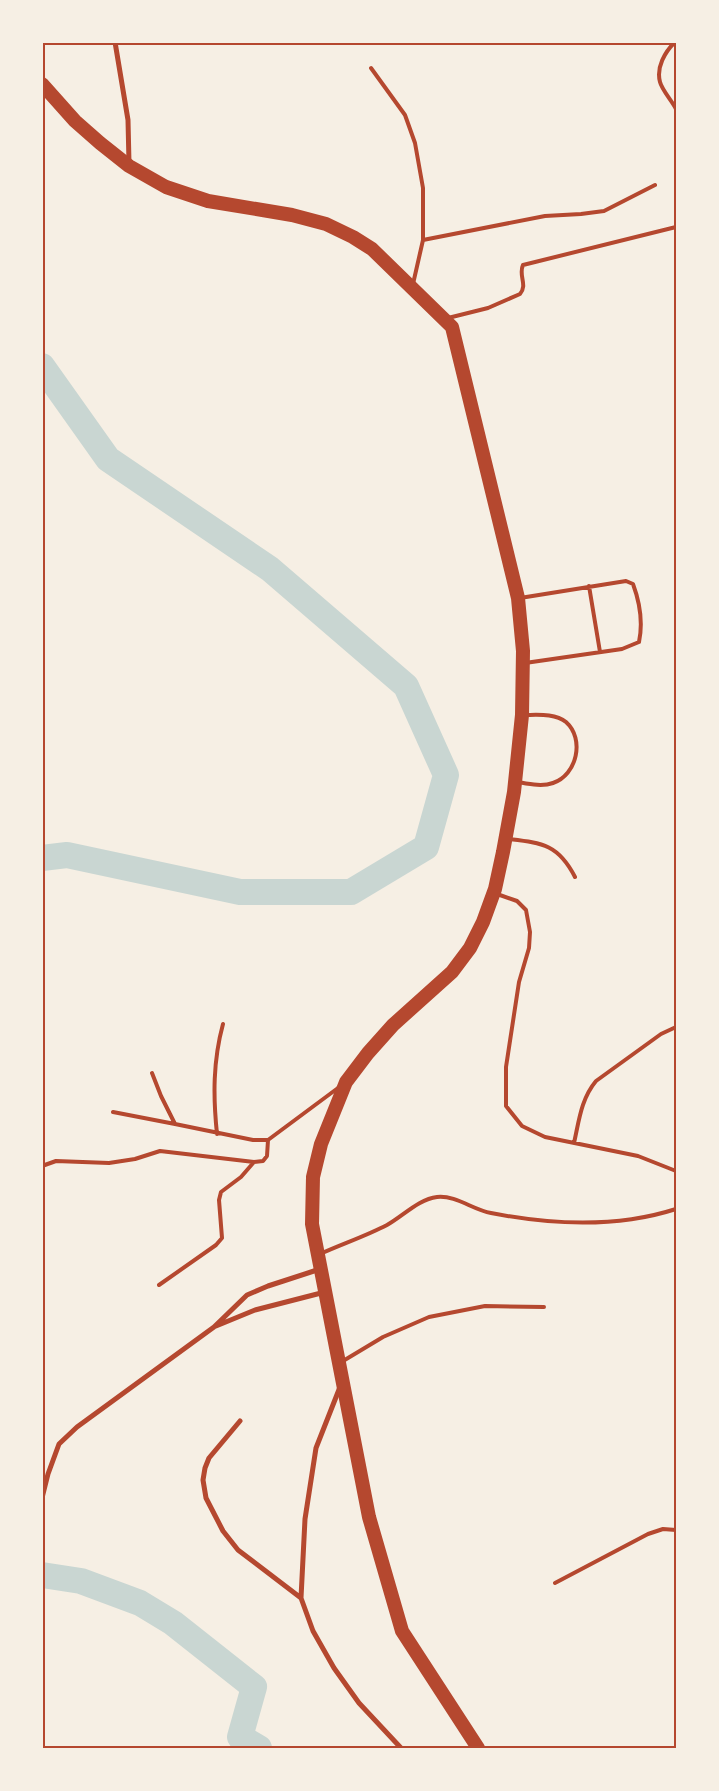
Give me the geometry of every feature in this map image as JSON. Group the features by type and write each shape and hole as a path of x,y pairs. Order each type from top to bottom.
{"highway":[{"path":"42,84 75,121 100,144 128,166 166,187 208,201 292,214 326,224 353,237 372,249 452,327 518,598 523,663 522,715 515,782 506,839 493,893 483,922 470,948 452,972 394,1025 368,1053 346,1082 332,1112 321,1144 313,1177 312,1224 369,1517 402,1631 478,1748"}],"street":[{"path":"115,42 128,120 128,166"},
{"path":"42,1498 59,1444 77,1426 214,1327 247,1295 268,1286 321,1269"},
{"path":"214,1327 248,1313 325,1292"},
{"path":"343,1381 316,1448 305,1519 301,1598 313,1631 334,1668 359,1703 401,1748"},
{"path":"240,1421 209,1458 203,1480 206,1498 223,1531 238,1550 301,1598"}],"lane":[{"path":"675,42 668,49 660,65 660,82 676,109"},
{"path":"371,68 405,115 415,143 423,188 423,240 412,288"},
{"path":"423,240 545,216 604,211 655,185"},
{"path":"444,319 488,308 520,294 523,291 524,284 520,269 523,265 676,227"},
{"path":"518,598 626,581 633,584 638,599 642,629 638,642 622,649 523,663"},
{"path":"589,586 600,652"},
{"path":"515,782 552,783 565,776 574,760 578,744 573,731 564,721 545,715 522,715"},
{"path":"506,839 544,844 566,860 575,877"},
{"path":"493,893 517,901 526,910 530,932 529,948 519,982 506,1068 506,1106 522,1126 545,1137 638,1156 676,1171"},
{"path":"217,1134 213,1099 214,1072 217,1047 223,1024"},
{"path":"574,1143 583,1104 588,1091 596,1081 661,1034 676,1027"},
{"path":"152,1073 175,1124"},
{"path":"113,1112 217,1134 253,1140 268,1140 346,1082"},
{"path":"42,1166 56,1161 109,1163 135,1159 160,1151 254,1162 263,1161 267,1156 268,1140"},
{"path":"159,1285 216,1245 222,1238 221,1192 241,1177 254,1162"},
{"path":"318,1255 387,1225 426,1200 437,1197 449,1198 488,1212 528,1219 572,1223 614,1222 676,1209"},
{"path":"340,1363 383,1337 429,1318 485,1306 544,1307"},
{"path":"555,1583 648,1534 663,1529 676,1530"}],"waterway":[{"path":"42,366 108,459 270,569 406,686 446,775 426,847 351,892 240,892 67,855 42,858"},
{"path":"42,1575 81,1581 140,1603 173,1623 254,1687 240,1737 259,1748"}]}
